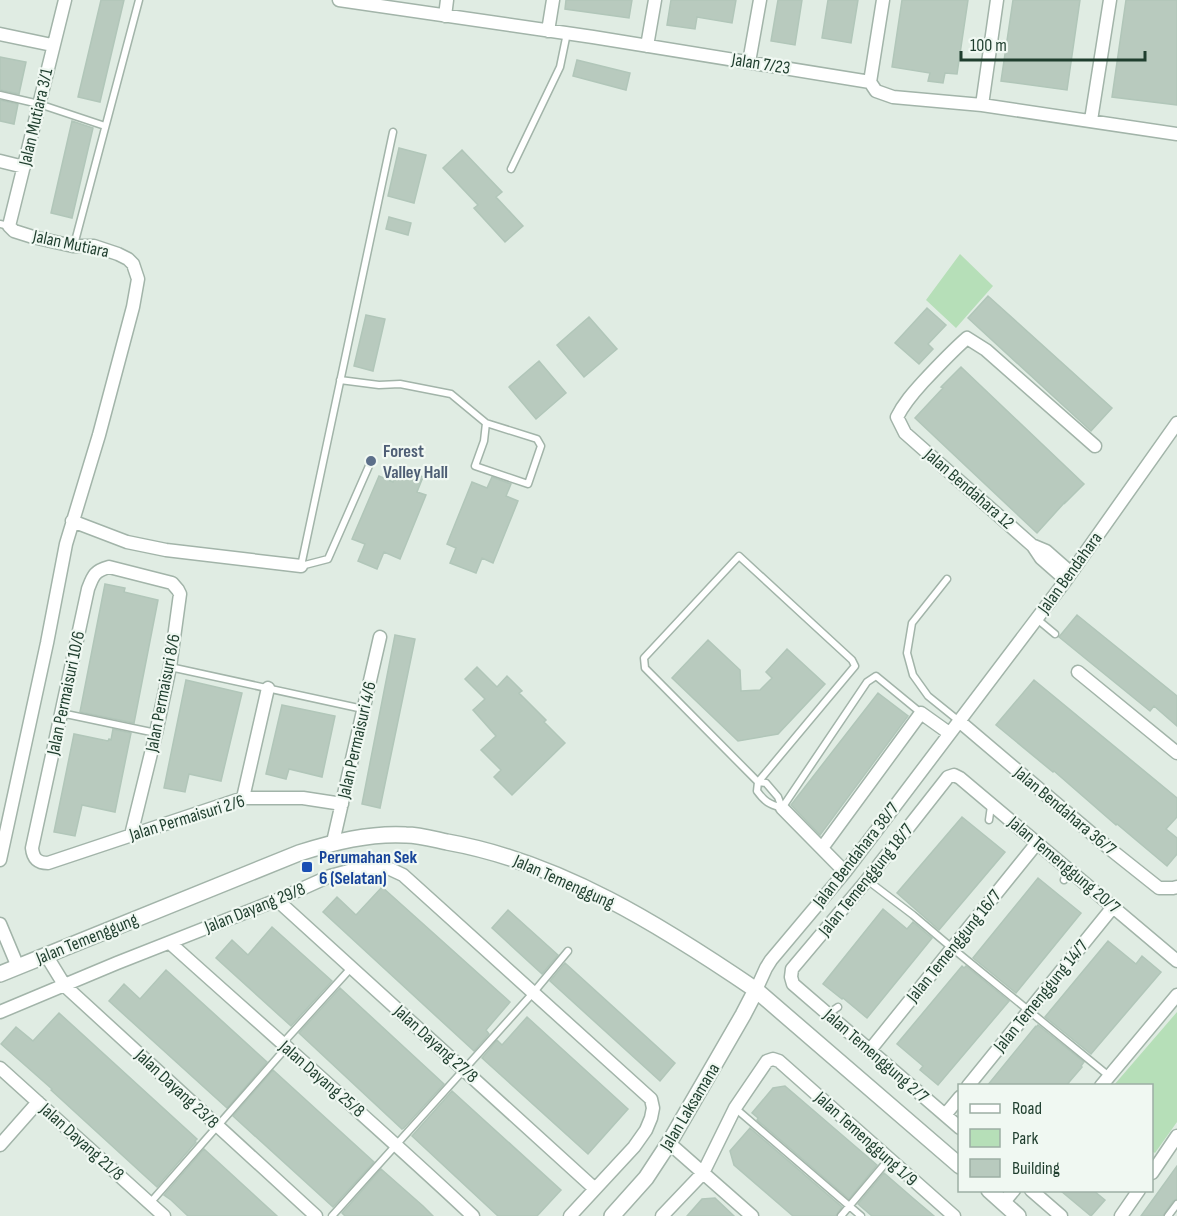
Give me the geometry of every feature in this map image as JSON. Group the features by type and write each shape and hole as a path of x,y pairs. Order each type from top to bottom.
{"street":[{"name":"Jalan Mutiara 3/1","path":"8,227 64,0"},
{"name":"Jalan 7/23","path":"344,0 870,82 876,91 893,97 982,105 1177,134"},
{"path":"445,16 447,0"},
{"path":"548,31 553,0"},
{"path":"647,46 655,0"},
{"path":"749,62 760,0"},
{"path":"870,82 883,0"},
{"path":"982,105 998,0"},
{"path":"1091,120 1110,0"},
{"path":"0,34 52,45"},
{"path":"0,161 24,167"},
{"name":"Jalan Mutiara","path":"8,227 33,237 73,246 94,246 118,254 133,264 138,279 99,435 72,521"},
{"name":"Jalan Bendahara 12","path":"1068,577 1046,551 1033,546 905,433 897,417 902,406 951,352 967,338 986,350 1095,446"},
{"name":"Jalan Bendahara","path":"959,721 1068,577 1177,423"},
{"path":"0,860 72,521 127,542 166,550 301,566"},
{"name":"Jalan Permaisuri 10/6","path":"36,860 32,848 88,589 93,576 109,567 142,575"},
{"name":"Jalan Permaisuri 8/6","path":"131,835 170,666 180,594 172,583 142,575"},
{"name":"Jalan Permaisuri 4/6","path":"333,842 380,637"},
{"path":"1078,672 1177,753"},
{"path":"243,798 268,688"},
{"path":"822,849 921,713 949,733"},
{"name":"Jalan Bendahara 38/7","path":"756,990 771,960 845,872 959,721"},
{"name":"Jalan Bendahara 36/7","path":"959,721 1159,888 1177,887"},
{"name":"Jalan Temenggung 20/7","path":"948,777 954,775 960,778 1037,843 1066,875 1113,907 1144,940 1177,961"},
{"name":"Jalan Temenggung 18/7","path":"793,984 792,969 867,880 948,777"},
{"name":"Jalan Permaisuri 2/6","path":"36,860 48,863 243,798 303,798 342,804"},
{"path":"782,808 845,872"},
{"name":"Jalan Temenggung","path":"0,974 299,853 333,842 366,836 407,835 475,847 536,866 602,897 661,928 721,966 756,990 958,1164"},
{"name":"Jalan Temenggung 16/7","path":"870,1050 1037,843"},
{"name":"Jalan Dayang 29/8","path":"0,1012 277,900 330,876 356,869 388,868 403,874 651,1099 653,1108 646,1130 634,1147 595,1189"},
{"name":"Jalan Dayang 27/8","path":"277,900 595,1189"},
{"name":"Jalan Temenggung 14/7","path":"970,1084 1113,907"},
{"path":"0,924 18,967"},
{"name":"Jalan Dayang 25/8","path":"170,943 396,1144 473,1216"},
{"name":"Jalan Dayang 23/8","path":"46,955 65,986 316,1216"},
{"name":"Jalan Temenggung 2/7","path":"793,984 833,1011 870,1050 958,1126"},
{"name":"Jalan Laksamana","path":"612,1216 646,1178 669,1143 756,990"},
{"path":"1105,1081 1177,994"},
{"name":"Jalan Temenggung 1/9","path":"735,1108 767,1060 779,1061 954,1216"},
{"name":"Jalan Dayang 21/8","path":"0,1068 164,1216"},
{"path":"945,1115 958,1099"},
{"path":"1,1140 38,1102"},
{"path":"662,1216 703,1173 735,1108"},
{"path":"1153,1168 1176,1139"},
{"path":"669,1143 752,1216"},
{"path":"570,1216 595,1189"},
{"path":"989,1192 1017,1216"},
{"path":"1003,1203 1013,1192"},
{"path":"1032,1192 1060,1216"},
{"path":"1121,1216 1138,1192"}],"lane":[{"path":"73,246 139,0"},
{"path":"511,169 561,67 567,33"},
{"path":"0,95 39,104 105,126"},
{"path":"372,459 328,559 301,566 393,132"},
{"path":"340,380 379,385 400,384 451,394 486,423 537,439 541,446 528,484 475,466 484,441 486,423"},
{"path":"782,808 762,798 757,791 758,782 855,666 852,660 739,556 644,658 645,668 758,782 766,783 778,797 782,808"},
{"path":"947,579 912,623 906,653 914,675 928,696 959,721"},
{"path":"1036,619 1055,634"},
{"path":"170,666 364,709"},
{"path":"782,808 867,681 876,676 921,713"},
{"path":"61,712 156,733"},
{"path":"989,820 991,803"},
{"path":"867,880 1029,1011 1105,1081"},
{"path":"332,1216 568,951"},
{"path":"150,1203 351,968"},
{"path":"735,1108 861,1216"},
{"path":"841,1216 889,1159"},
{"path":"1168,1216 1177,1204"}],"green space":[{"path":"960,254 993,286 956,328 926,300"},
{"path":"1177,1012 1177,1122 1155,1153 1153,1152 1153,1084 1115,1084"}],"building":[{"path":"101,0 124,0 100,102 78,97"},
{"path":"566,0 632,0 629,18 565,9"},
{"path":"671,0 736,0 732,23 697,17 695,29 667,25"},
{"path":"778,0 802,0 795,45 771,41"},
{"path":"828,0 858,0 851,43 822,38"},
{"path":"902,0 968,0 957,74 945,73 943,83 928,81 930,73 892,67"},
{"path":"1013,0 1080,0 1067,90 1001,81"},
{"path":"1126,0 1177,0 1177,105 1112,97"},
{"path":"0,57 26,62 19,94 0,90"},
{"path":"577,60 630,73 626,90 573,76"},
{"path":"0,100 18,104 14,124 0,121"},
{"path":"72,121 93,128 72,218 51,213"},
{"path":"399,148 426,155 414,203 388,196"},
{"path":"462,150 502,192 496,197 523,226 505,242 474,208 478,205 443,168"},
{"path":"389,217 411,223 408,235 386,229"},
{"path":"988,296 1112,408 1091,431 968,318"},
{"path":"927,308 946,325 928,344 933,349 919,364 895,343"},
{"path":"366,315 385,319 373,371 354,366"},
{"path":"589,317 617,349 584,377 557,345"},
{"path":"539,361 566,393 536,419 509,387"},
{"path":"961,367 1084,484 1037,533 915,418"},
{"path":"399,467 423,477 417,492 426,495 400,559 384,552 377,569 358,561 365,544 352,539 379,476 393,482"},
{"path":"492,477 511,484 506,496 518,501 493,563 482,558 476,573 450,563 456,548 447,544 472,482 487,488"},
{"path":"105,584 125,588 124,592 158,600 134,723 80,712"},
{"path":"1077,615 1177,696 1177,726 1154,706 1150,711 1059,637"},
{"path":"395,635 415,639 380,808 362,804"},
{"path":"708,640 740,670 741,691 760,690 772,678 766,672 787,649 825,684 778,734 738,741 672,678"},
{"path":"477,667 497,687 507,676 522,691 519,693 546,720 544,722 565,743 512,795 494,777 501,770 481,750 496,736 473,710 485,699 465,679"},
{"path":"186,680 242,693 221,781 189,774 185,792 164,788"},
{"path":"1034,680 1177,798 1177,817 1166,829 1177,838 1177,854 1167,866 996,725"},
{"path":"878,693 908,716 820,835 791,805"},
{"path":"282,705 335,716 322,777 289,769 286,779 266,774"},
{"path":"113,729 131,733 115,812 82,805 75,836 54,832 74,734 108,741 111,740"},
{"path":"962,817 1005,852 939,930 897,893"},
{"path":"1038,878 1081,913 1016,993 973,958"},
{"path":"382,887 510,1002 486,1030 489,1034 474,1051 323,912 337,897 356,915"},
{"path":"883,909 907,929 913,922 932,938 867,1018 823,984"},
{"path":"508,910 558,955 542,974 492,928"},
{"path":"272,927 332,981 291,1026 216,958 232,940 248,955"},
{"path":"1108,941 1136,964 1142,956 1161,972 1091,1054 1045,1017"},
{"path":"565,963 675,1063 660,1081 550,981"},
{"path":"962,966 964,968 966,966 1009,1001 938,1085 920,1070 923,1066 897,1044"},
{"path":"166,970 267,1062 227,1108 109,1001 124,984 140,999"},
{"path":"340,988 444,1084 402,1129 299,1033"},
{"path":"59,1013 197,1139 157,1187 1,1044 16,1027 33,1041"},
{"path":"527,1017 628,1109 588,1154 482,1058 497,1040 502,1045"},
{"path":"1038,1025 1084,1062 1082,1067 1068,1084 989,1084 1035,1027"},
{"path":"273,1070 374,1162 333,1207 233,1116"},
{"path":"785,1086 877,1165 849,1199 757,1120 758,1118 752,1113 773,1088"},
{"path":"452,1091 561,1190 537,1216 498,1216 412,1136"},
{"path":"750,1128 842,1207 836,1216 793,1216 734,1165 730,1151"},
{"path":"204,1149 277,1216 188,1216 164,1195"},
{"path":"1177,1166 1177,1199 1173,1201 1163,1216 1141,1216"},
{"path":"381,1169 433,1216 345,1216 342,1213"},
{"path":"884,1173 934,1216 872,1216 858,1204"},
{"path":"1062,1192 1095,1192 1105,1200 1091,1216"},
{"path":"715,1198 734,1216 687,1216 702,1199"}],"place":[{"name":"Forest Valley Hall","path":"371,461"},
{"name":"Perumahan Sek 6 (Selatan)","path":"307,867"}]}
